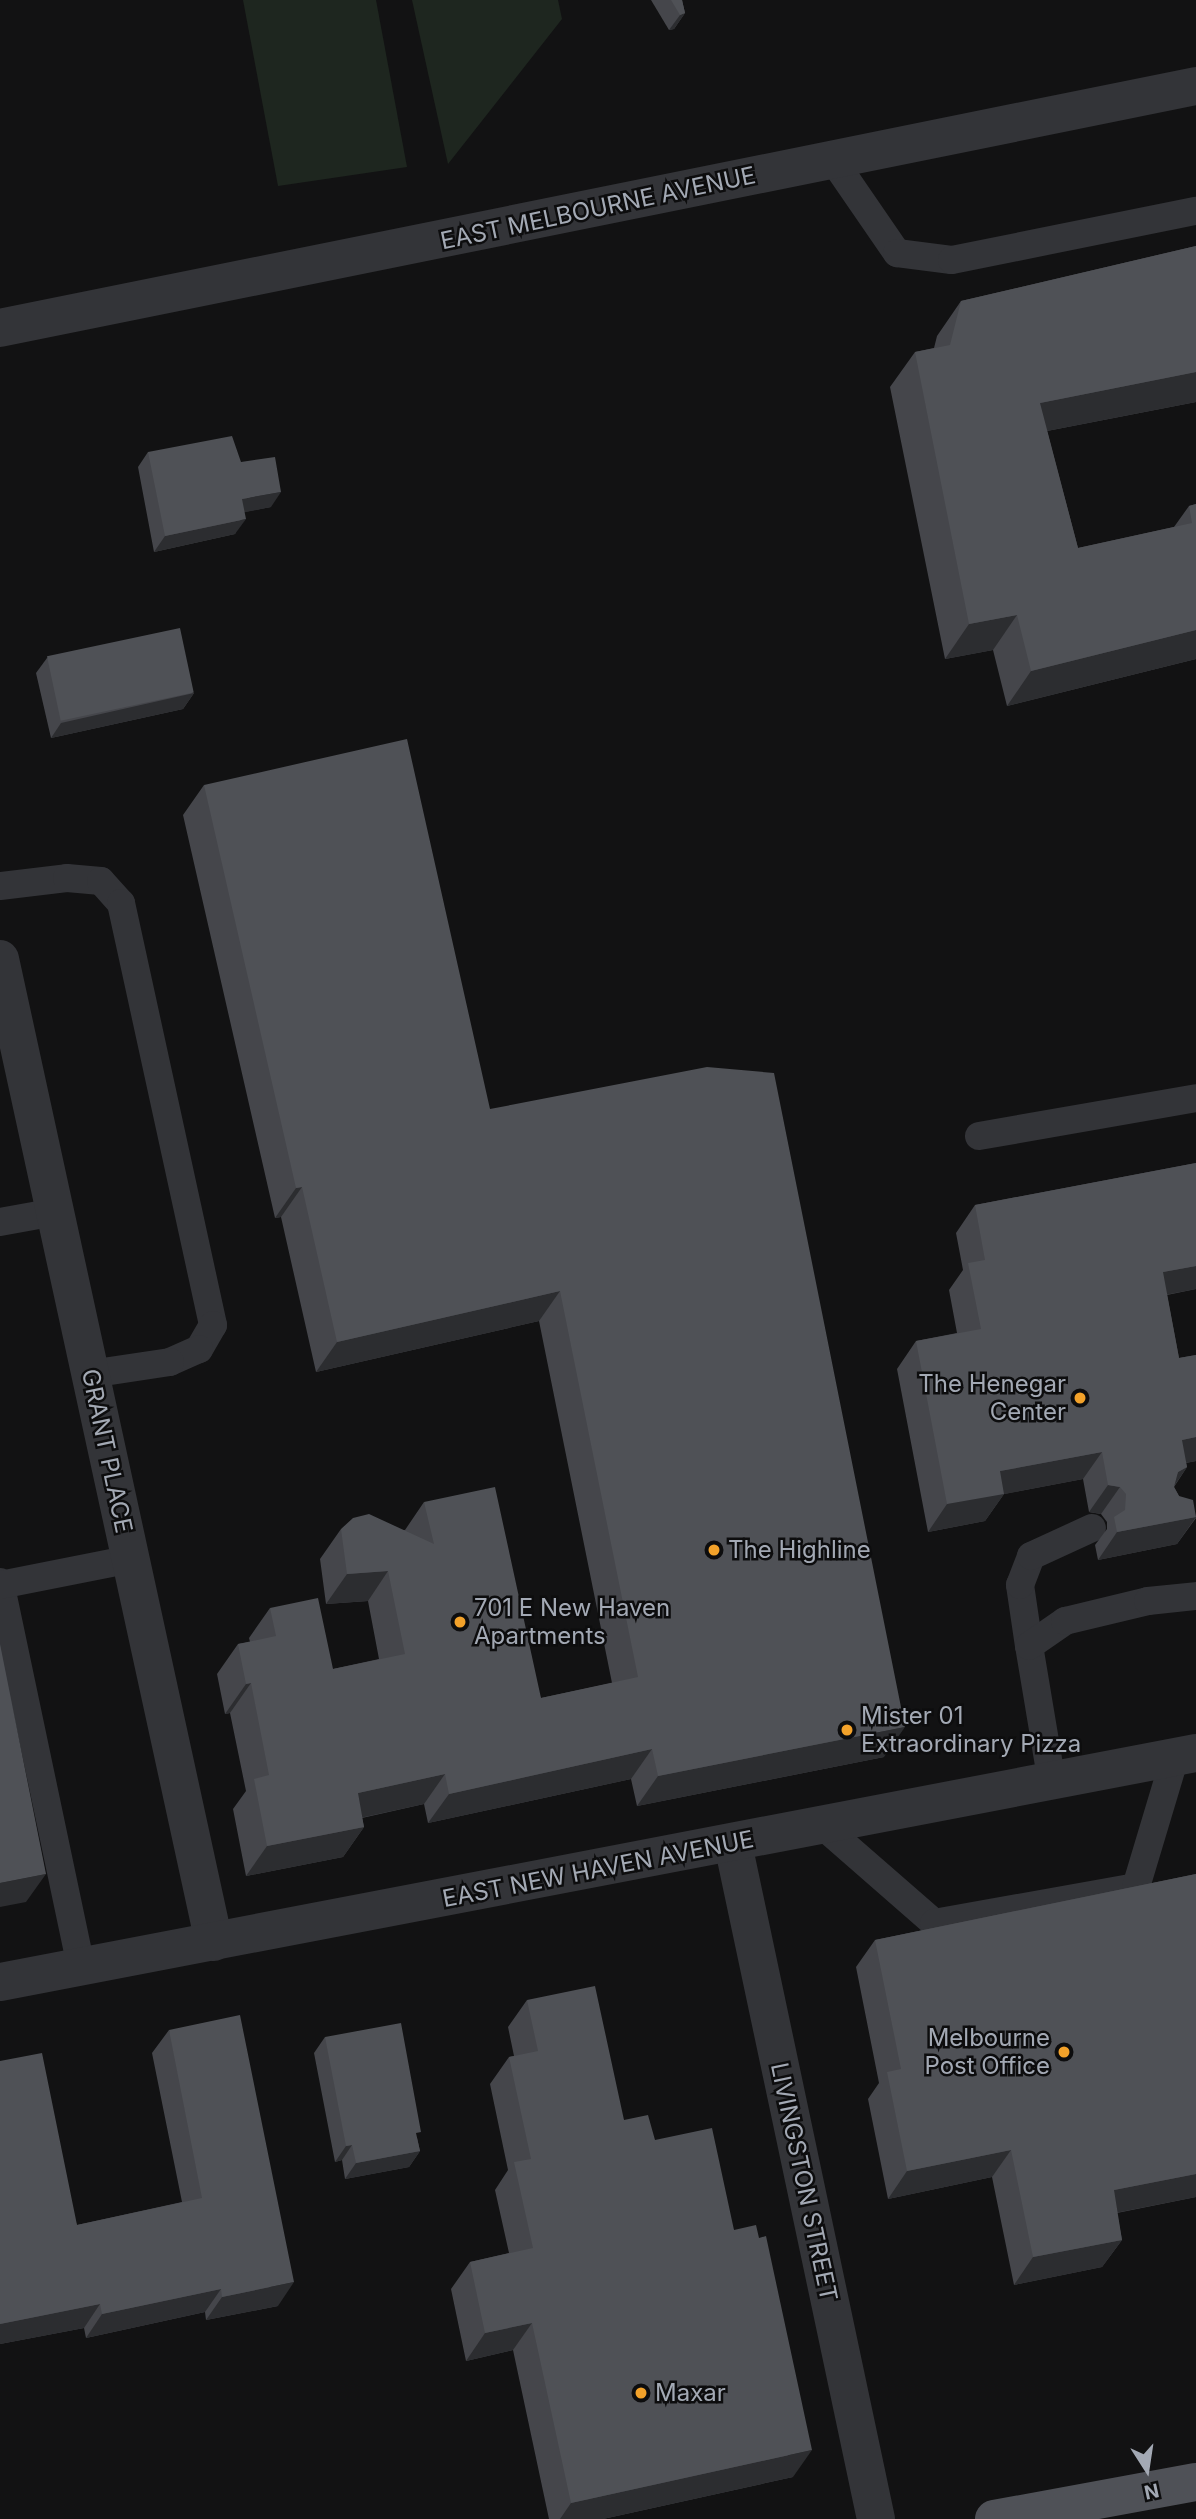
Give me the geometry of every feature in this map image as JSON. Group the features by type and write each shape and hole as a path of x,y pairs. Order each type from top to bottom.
{"main road":[{"path":"994,2519 1196,2482"}],"street":[{"name":"EAST MELBOURNE AVENUE","path":"0,328 1196,86"},
{"name":"GRANT PLACE","path":"0,959 214,1942"},
{"name":"EAST NEW HAVEN AVENUE","path":"0,1982 1052,1783 1185,1755"},
{"name":"LIVINGSTON STREET","path":"733,1844 876,2519"}],"lane":[{"path":"833,160 897,253 952,260 1196,211"},
{"path":"0,886 68,878 101,881 121,903 213,1325 199,1349 170,1362 91,1374"},
{"path":"979,1136 1196,1098"},
{"path":"0,1222 55,1212"},
{"path":"1052,1783 1020,1585 1031,1556 1092,1528"},
{"path":"81,1967 0,1584 131,1559"},
{"path":"1030,1646 1065,1621 1148,1601 1196,1596"},
{"path":"823,1826 934,1923 1136,1887 1185,1755"}],"shaded area":[{"path":"243,0 376,0 407,167 278,186"},
{"path":"412,0 558,0 562,19 448,164"}],"building":[{"path":"671,0 682,0 685,13 680,15"},
{"path":"1196,246 1196,372 1040,403 1078,548 1192,523 1189,506 1196,504 1196,630 1031,671 1017,615 969,624 915,352 950,345 961,301"},
{"path":"232,436 241,462 275,457 281,492 242,499 246,519 165,536 148,452"},
{"path":"180,628 194,693 61,721 47,656"},
{"path":"407,739 490,1109 707,1067 774,1073 905,1727 658,1776 652,1749 449,1794 445,1774 358,1793 364,1827 267,1846 254,1779 269,1775 251,1683 246,1684 238,1644 276,1636 270,1608 318,1598 333,1669 405,1654 388,1571 347,1574 341,1529 353,1518 369,1514 434,1544 424,1502 495,1487 541,1698 638,1677 560,1291 337,1342 302,1187 296,1188 204,785"},
{"path":"1196,1163 1196,1266 1163,1272 1179,1358 1196,1355 1196,1437 1182,1440 1187,1467 1178,1472 1174,1487 1179,1496 1193,1500 1196,1517 1117,1532 1114,1517 1125,1510 1126,1494 1120,1487 1108,1485 1102,1452 1000,1471 1004,1494 947,1504 916,1341 981,1329 968,1263 985,1260 975,1205"},
{"path":"0,1644 46,1874 0,1883"},
{"path":"1196,1874 1196,2174 1114,2190 1122,2240 1033,2257 1011,2150 907,2171 887,2072 901,2069 875,1940"},
{"path":"595,1986 624,2120 648,2115 655,2140 712,2128 734,2230 756,2225 759,2238 766,2236 812,2450 571,2503 532,2323 485,2333 470,2262 533,2248 514,2162 531,2159 509,2057 538,2051 527,2000"},
{"path":"240,2015 294,2282 222,2297 221,2289 102,2314 100,2304 0,2324 0,2061 42,2053 77,2225 202,2198 169,2030"},
{"path":"401,2023 421,2132 416,2133 420,2151 356,2163 352,2145 346,2146 325,2037"}],"place":[{"name":"The Henegar Center","path":"1080,1398"},
{"name":"The Highline","path":"714,1550"},
{"name":"701 E New Haven Apartments","path":"460,1622"},
{"name":"Mister 01 Extraordinary Pizza","path":"847,1730"},
{"name":"Melbourne Post Office","path":"1064,2052"},
{"name":"Maxar","path":"641,2393"}]}
